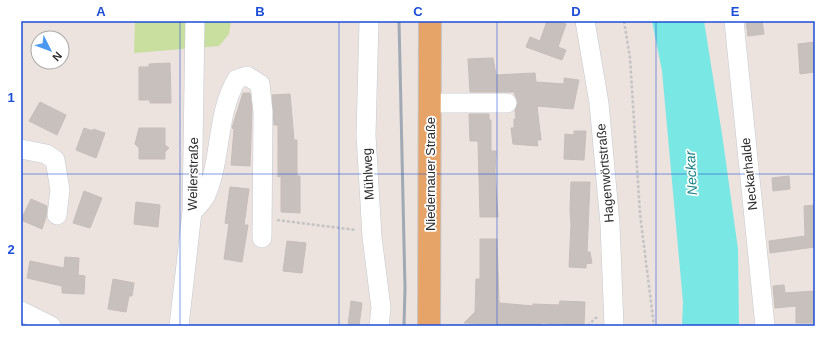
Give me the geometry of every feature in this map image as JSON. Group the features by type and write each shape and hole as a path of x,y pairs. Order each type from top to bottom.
{"main road":[{"name":"Niedernauer Straße","path":"429,326 430,21"}],"street":[{"name":"Weilerstraße","path":"179,326 192,212 195,21"},
{"name":"Mühlweg","path":"369,21 366,135 372,232 380,317"},
{"name":"Hagenwörtstraße","path":"585,21 599,103 610,224 614,326"},
{"name":"Neckarhalde","path":"734,21 766,326"},
{"path":"192,212 205,196 214,172 230,91 237,79 247,76 260,84 263,112 262,238"},
{"path":"430,103 507,103"},
{"path":"21,149 46,154 55,160 60,190 57,215"},
{"path":"21,311 51,326"}],"path":[{"path":"624,21 630,58 640,214 654,326"},
{"path":"262,218 372,232"}],"green space":[{"path":"135,21 231,21 229,34 219,46 134,53"}],"water":[{"name":"Neckar","path":"652,21 704,21 738,249 739,326 682,326 683,302 662,71"}],"building":[{"path":"547,21 557,21 566,24 558,47 566,50 562,60 526,47 530,37 540,41"},
{"path":"746,21 762,21 764,34 748,36"},
{"path":"815,42 815,72 800,74 798,44"},
{"path":"493,58 496,75 535,73 536,82 564,84 564,78 579,80 573,109 537,106 541,140 537,140 538,146 513,144 511,128 514,128 514,119 516,119 515,110 518,103 514,92 470,92 468,59"},
{"path":"170,63 171,103 150,103 150,100 139,100 139,67 149,67 149,64"},
{"path":"243,93 250,93 252,109 250,166 231,165 234,129 232,128"},
{"path":"290,94 294,140 297,140 297,176 300,176 300,213 281,212 281,176 278,177 278,125 274,125 272,95"},
{"path":"40,102 66,115 57,135 29,121"},
{"path":"469,114 489,114 489,120 491,120 491,151 496,151 495,171 498,217 480,217 478,141 470,141"},
{"path":"84,128 105,133 96,158 76,150"},
{"path":"139,128 165,128 165,145 169,148 165,152 165,159 139,159 139,148 135,144"},
{"path":"574,131 586,131 584,160 564,159 565,134 574,135"},
{"path":"789,176 790,189 773,191 772,178"},
{"path":"571,182 590,182 587,252 590,252 592,263 586,264 586,268 569,267"},
{"path":"230,187 249,189 244,225 248,225 242,262 224,259 229,224 225,223"},
{"path":"84,191 102,198 90,228 73,223"},
{"path":"31,199 47,206 46,217 42,229 21,220"},
{"path":"136,202 160,205 158,227 134,224"},
{"path":"815,205 815,247 770,253 769,241 805,236 804,206"},
{"path":"480,239 497,239 499,303 533,306 533,304 559,305 560,301 585,302 584,325 541,323 541,325 464,323 475,312 476,279 480,279"},
{"path":"287,241 306,243 302,273 283,271"},
{"path":"65,257 79,258 78,275 85,276 84,294 62,293 62,286 27,278 30,261 64,268"},
{"path":"113,279 134,283 132,296 129,296 126,312 108,309"},
{"path":"784,285 785,293 815,291 815,323 796,323 796,306 775,308 773,286"},
{"path":"351,301 362,303 359,326 348,326"}],"railway":[{"path":"399,21 405,288 404,326"}]}
